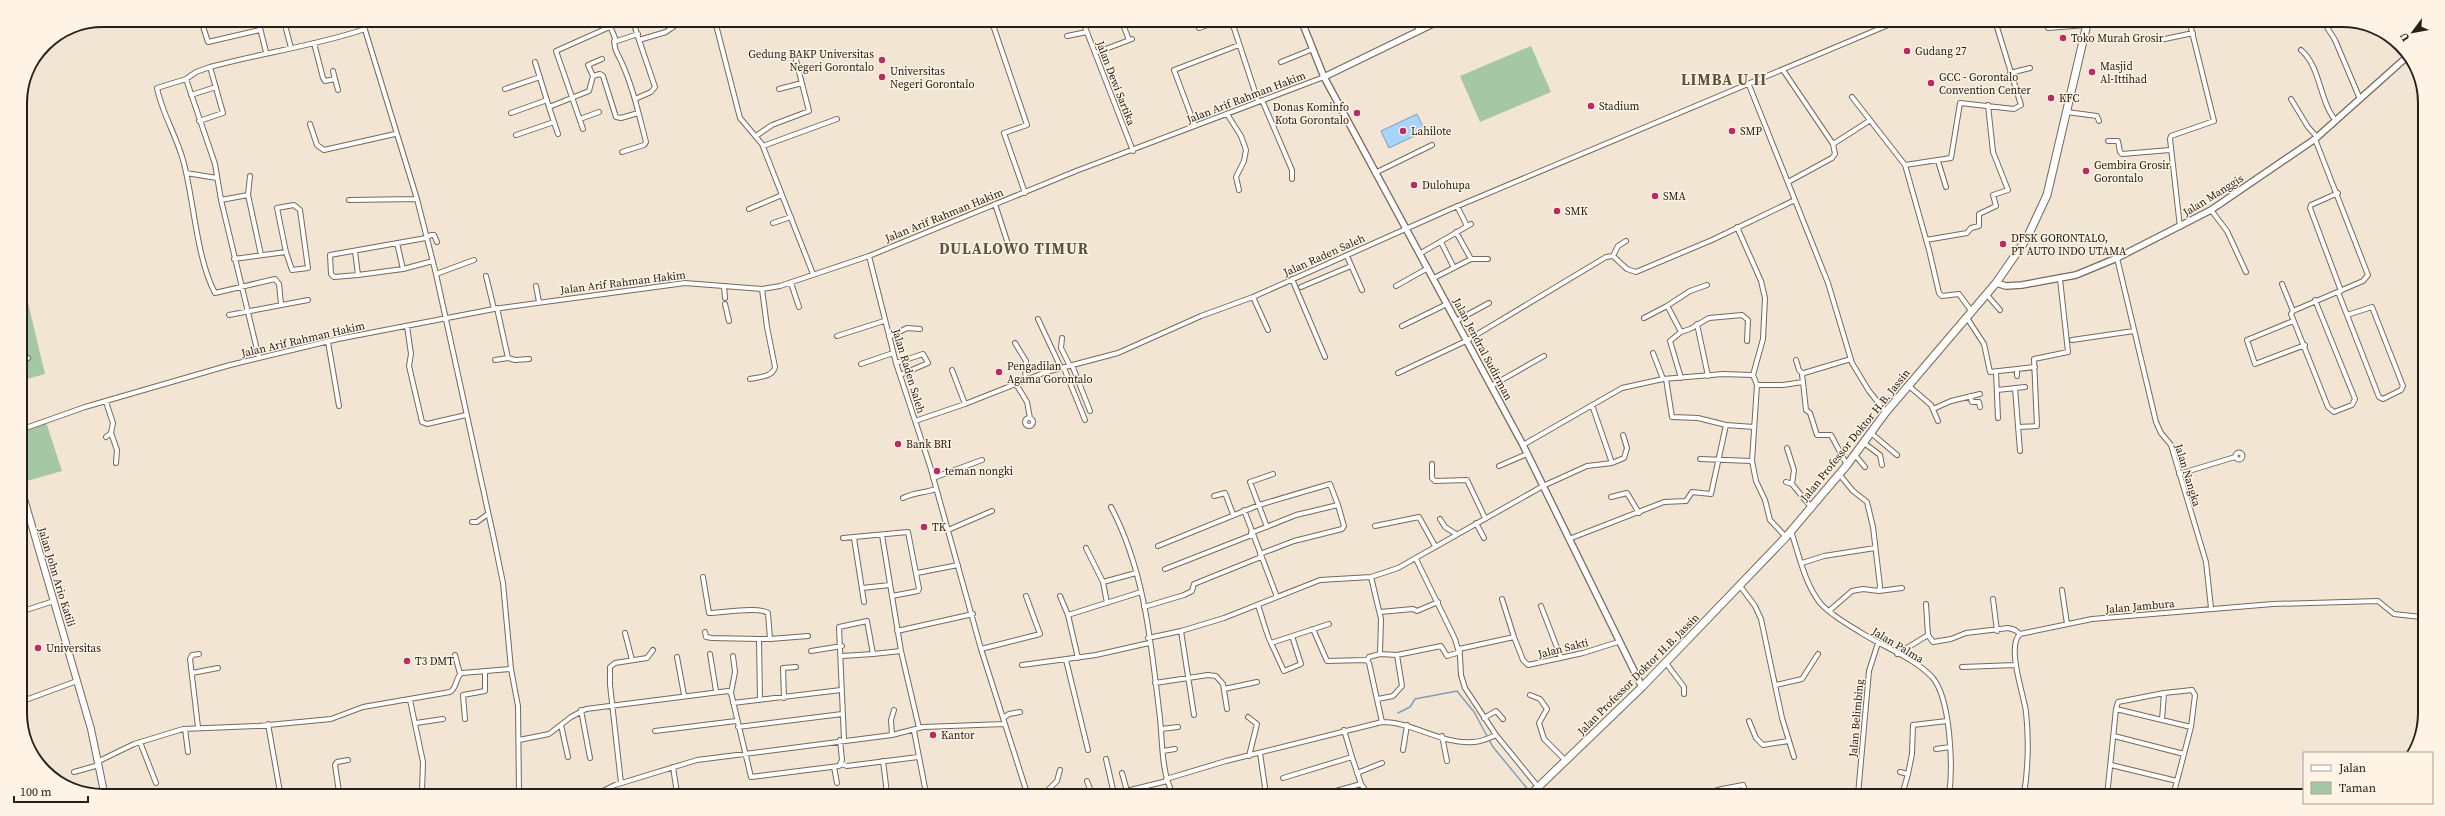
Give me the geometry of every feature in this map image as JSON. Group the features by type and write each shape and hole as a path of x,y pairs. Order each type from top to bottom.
{"highway":[{"name":"Jalan Professor Doktor H.B. Jassin","path":"1536,789 1666,663 1786,537 1855,455 1886,412 1996,283 2039,217 2048,195 2085,27"}],"main road":[{"name":"Jalan John Ario Katili","path":"27,509 77,681 99,763 103,789"}],"street":[{"path":"203,27 208,42 260,30"},
{"path":"259,27 266,52"},
{"path":"285,27 290,48"},
{"path":"583,129 557,50 608,27"},
{"path":"610,27 615,38 614,42 635,98 645,144 622,152"},
{"path":"635,27 654,87 651,92 635,98"},
{"path":"716,27 737,109 746,126 763,146 813,274"},
{"path":"994,27 1027,125 1004,134 1025,193"},
{"name":"Jalan Dewi Sartika","path":"1086,27 1134,151"},
{"path":"1095,53 1130,39 1124,27"},
{"path":"1234,27 1260,100 1292,170 1292,179"},
{"name":"Jalan Jendral Sudirman","path":"1304,27 1324,77 1375,173 1429,267 1466,341 1523,445 1618,642 1642,687"},
{"path":"1324,77 1426,27"},
{"name":"Jalan Raden Saleh","path":"869,256 884,321 896,364 915,421 965,404 1024,380 1071,365 1118,353 1197,318 1253,297 1457,206 1749,85 1884,27"},
{"path":"1905,165 1938,161 1952,155 1960,103 2014,108 2021,105 1997,27"},
{"path":"2048,28 2058,27"},
{"path":"2180,227 2170,150 2171,136 2214,121 2191,27"},
{"path":"2327,27 2335,40 2360,99"},
{"path":"639,40 662,34 672,28"},
{"path":"281,304 277,280 218,293 214,292 203,255 186,173 157,88 186,79 196,72 210,67 266,52 314,43 365,29 433,261 447,318 466,415 503,584 511,668 518,706 519,789"},
{"path":"1067,36 1087,32"},
{"path":"2160,40 2193,33"},
{"path":"614,42 638,34"},
{"path":"314,43 324,80 336,79"},
{"path":"1195,126 1174,70 1239,45"},
{"path":"1281,62 1313,50"},
{"path":"2301,50 2311,64 2324,103 2336,121"},
{"path":"549,107 590,91 593,76 588,65 602,59"},
{"path":"756,136 772,125 809,111 796,60"},
{"name":"Jalan Manggis","path":"1996,283 2012,286 2060,279 2117,258 2212,210 2316,138 2404,60"},
{"path":"535,62 558,134"},
{"path":"199,120 223,113 210,67"},
{"path":"2010,73 2030,68"},
{"path":"1783,70 1833,144 1835,154 1832,158 1788,182"},
{"path":"333,71 338,90"},
{"path":"593,76 602,74 616,117 621,118 638,113"},
{"path":"505,90 540,77"},
{"name":"Jalan Arif Rahman Hakim","path":"27,428 106,402 259,358 328,342 496,308 685,283 762,289 791,283 813,274 869,256 994,204 1134,151 1260,100 1324,77"},
{"path":"186,79 215,164 234,259 259,358"},
{"path":"779,89 802,83"},
{"path":"1749,85 1828,283 1851,359 1869,391 1886,412"},
{"path":"191,95 216,87"},
{"path":"1852,97 1869,121 1905,165 1939,293 1942,296 1959,294 1972,312"},
{"path":"511,113 547,100"},
{"path":"2291,100 2316,138 2368,275 2366,280 2315,300 2293,311"},
{"path":"1926,240 1966,233 1971,228 1979,226 1980,214 1996,206 1993,195 2008,190 1992,152 1988,105"},
{"path":"580,119 599,112"},
{"path":"2067,112 2097,116 2099,121"},
{"path":"1227,114 1246,147 1244,161 1236,177 1239,190"},
{"path":"763,146 837,119"},
{"path":"1833,144 1869,121"},
{"path":"516,135 554,122"},
{"path":"310,124 317,145 324,150 395,134"},
{"path":"2108,141 2118,141 2120,152 2122,154 2170,150"},
{"path":"1375,173 1432,145"},
{"path":"1938,161 1946,187"},
{"path":"186,173 217,178"},
{"path":"250,176 248,195 261,255"},
{"path":"2338,193 2311,205 2310,208 2340,291 2347,315 2379,397 2383,399 2401,390 2403,386 2372,307 2347,315"},
{"path":"221,200 248,195"},
{"path":"749,209 782,195"},
{"path":"349,200 416,199"},
{"path":"1613,256 1627,269 1636,272 1795,200"},
{"path":"994,204 1008,244"},
{"path":"294,205 300,210 308,268 292,270 286,252 277,208 294,205"},
{"path":"1421,253 1469,225 1457,206"},
{"path":"2212,210 2227,231 2246,272"},
{"path":"772,223 791,217"},
{"path":"1737,227 1761,281 1766,298 1764,339 1753,375 1757,385 1752,461 1757,488 1765,500 1768,515 1786,537"},
{"path":"1456,232 1471,259"},
{"path":"433,261 403,269 336,277 331,274 330,255 426,238 434,235 437,242"},
{"path":"1613,256 1618,246 1626,241"},
{"path":"1441,242 1454,268"},
{"path":"397,243 403,269"},
{"path":"355,251 358,275"},
{"path":"234,259 286,252"},
{"path":"1347,256 1362,290"},
{"path":"1398,373 1466,341 1606,257 1613,256"},
{"name":"Jalan Nangka","path":"2117,258 2156,422 2161,433 2171,445 2206,562 2211,608"},
{"path":"1434,278 1471,259 1488,259"},
{"path":"436,274 474,260"},
{"path":"1301,287 1351,266"},
{"path":"1396,286 1429,267"},
{"path":"486,276 496,308 508,358"},
{"path":"1292,279 1325,357"},
{"path":"2018,427 2037,426 2035,358 2068,352 2060,279"},
{"path":"791,283 799,307"},
{"path":"2282,284 2293,311 2293,321 2305,345 2330,410 2334,412 2352,405 2355,399 2315,300"},
{"path":"1644,318 1690,291 1707,285"},
{"path":"536,286 539,302"},
{"path":"724,286 725,298"},
{"path":"750,379 769,375 775,367 767,327 762,289"},
{"path":"1987,295 2000,310"},
{"path":"1253,297 1268,330"},
{"path":"229,316 281,304 308,300"},
{"path":"1456,321 1489,303"},
{"path":"725,304 729,321"},
{"path":"1402,326 1447,304"},
{"path":"1666,306 1681,332"},
{"path":"1681,378 1670,341 1681,332 1716,317 1744,316 1748,324 1747,341"},
{"path":"1967,318 1984,344 1990,372 2035,367"},
{"path":"1038,319 1063,368 1085,420"},
{"path":"837,336 884,321"},
{"path":"2293,321 2247,340 2255,364 2305,345"},
{"path":"1697,324 1708,376"},
{"path":"407,326 411,354 409,366 422,422 427,424 466,415"},
{"path":"889,337 907,328 920,329"},
{"path":"2072,340 2134,332"},
{"path":"1062,338 1061,348 1071,365 1090,410"},
{"path":"328,342 339,406"},
{"path":"1015,343 1026,361 1024,380"},
{"path":"861,364 893,353"},
{"path":"1653,353 1665,379 1672,417 1698,418 1726,425 1754,427"},
{"path":"896,364 923,354 928,363 900,375"},
{"path":"1491,386 1544,356"},
{"path":"496,360 508,358 515,360 529,359"},
{"path":"1803,374 1851,359"},
{"path":"1796,360 1799,370 1803,374"},
{"path":"2017,369 2017,376"},
{"path":"952,370 965,404"},
{"path":"1996,372 1998,390 1998,418"},
{"path":"1803,374 1802,382 1806,410 1810,414 1817,435 1831,435 1847,465"},
{"path":"1523,445 1622,388 1665,379 1753,375"},
{"path":"1757,385 1783,385 1802,382"},
{"path":"1016,384 1027,402 1030,418"},
{"path":"1909,386 1933,409 1938,420"},
{"path":"1998,390 2025,387"},
{"path":"2015,388 2020,452"},
{"path":"1933,409 1980,394"},
{"path":"1970,396 1972,402 1979,402 1980,407"},
{"path":"106,402 113,423 112,433 117,450 116,463"},
{"path":"1592,406 1612,463"},
{"path":"915,421 973,614 982,649 1025,789"},
{"path":"1569,539 1664,502 1686,501 1692,492 1711,493 1726,425"},
{"path":"106,437 112,433"},
{"path":"1871,433 1896,455"},
{"path":"1022,664 1078,658 1149,641 1258,605 1320,580 1372,577 1416,559 1435,546 1543,486 1587,466 1612,463 1624,458 1627,454 1623,435"},
{"path":"1864,443 1880,455 1882,465"},
{"path":"1787,448 1794,470 1792,484"},
{"path":"1499,466 1527,454"},
{"path":"1855,455 1865,467"},
{"path":"2179,474 2235,457"},
{"path":"1700,459 1752,461"},
{"path":"933,478 982,460"},
{"path":"1432,464 1432,478 1435,481 1468,480 1485,518"},
{"path":"1267,527 1250,482 1273,474"},
{"path":"1839,474 1853,491 1867,502 1879,577 1879,591"},
{"path":"1786,482 1792,484 1811,507"},
{"path":"1144,607 1184,596 1194,588 1194,584 1294,540 1342,529 1344,526 1330,484 1244,510 1158,546"},
{"path":"903,498 916,492 926,492 936,489"},
{"path":"1611,498 1627,493 1639,513"},
{"path":"1214,496 1225,494 1233,514"},
{"path":"1165,569 1296,515 1338,506"},
{"path":"1111,507 1124,531 1141,592 1155,683 1164,751 1166,780 1170,789"},
{"path":"1244,510 1260,556 1277,597"},
{"path":"948,530 992,511"},
{"path":"472,522 477,522 488,514"},
{"path":"1375,526 1419,516 1435,546"},
{"path":"1440,519 1445,527 1456,534"},
{"path":"1476,523 1484,538"},
{"name":"Jalan Palma","path":"1791,531 1812,591 1821,604 1878,644 1914,663 1933,678 1940,694 1947,721 1951,774 1950,789"},
{"path":"843,538 908,532 917,573 918,591 892,596"},
{"path":"882,535 897,631 919,728"},
{"path":"854,538 864,602"},
{"path":"1086,548 1103,582 1107,603"},
{"path":"1802,563 1824,556 1875,548"},
{"path":"1416,559 1438,602 1459,651 1462,682 1484,718 1534,789"},
{"path":"917,573 958,565"},
{"path":"1103,582 1136,572"},
{"path":"703,577 708,612 766,612 769,616 770,639"},
{"path":"1372,577 1380,612 1380,654"},
{"path":"862,588 890,585"},
{"path":"1740,586 1755,606 1761,619 1788,741 1794,757"},
{"path":"1830,611 1852,591 1863,589 1879,591 1902,588"},
{"path":"2062,590 2067,624"},
{"path":"1068,615 1141,592"},
{"path":"982,649 1040,634 1026,596"},
{"path":"1060,596 1068,615 1078,658"},
{"path":"1367,661 1369,657 1380,654 1397,655 1441,646 1447,656 1459,651 1514,637 1502,599"},
{"path":"1993,599 1996,630"},
{"name":"Jalan Jambura","path":"2020,634 2092,619 2164,614 2211,608 2371,600 2381,602 2394,614 2418,617"},
{"path":"27,610 54,601"},
{"path":"1380,612 1413,609 1417,611 1438,602"},
{"path":"1926,604 1928,635 1932,642 1951,639 1966,633 2011,628 2020,634 2015,641 2016,665 2027,717 2024,789"},
{"path":"1258,605 1266,625 1268,640 1271,643 1281,669 1286,671 1301,662 1292,636"},
{"path":"1541,606 1561,658"},
{"path":"897,631 973,614"},
{"path":"841,764 842,646 839,627 867,621 873,654"},
{"path":"1271,643 1329,624"},
{"path":"1313,629 1327,662 1367,661"},
{"path":"1182,631 1194,716"},
{"path":"706,632 707,637 712,638 770,639 808,636"},
{"path":"625,633 632,660"},
{"path":"1897,654 1928,635"},
{"name":"Jalan Sakti","path":"1514,637 1527,665 1600,649 1618,642"},
{"path":"759,639 760,700"},
{"name":"Jalan Belimbing","path":"1859,789 1869,671 1878,644"},
{"path":"811,651 842,646"},
{"path":"621,783 612,705 610,667 615,663 648,657 653,650"},
{"path":"842,656 901,651"},
{"path":"198,727 191,656 199,654"},
{"path":"710,654 716,691"},
{"path":"1776,685 1802,679 1818,654"},
{"path":"74,772 99,763 140,742 185,729 198,727 268,724 331,718 363,706 410,700 450,692 455,688 460,674 455,655"},
{"path":"1378,699 1393,696 1402,686 1397,655"},
{"path":"733,656 735,672 731,693 736,721 749,773 752,777 834,768 841,764 847,766 918,757"},
{"path":"677,657 684,695"},
{"path":"1066,660 1088,750"},
{"path":"1367,661 1370,666 1382,722"},
{"path":"1666,663 1684,687 1684,694"},
{"path":"1962,667 2016,665"},
{"path":"784,698 783,668 796,667"},
{"path":"192,673 218,668"},
{"path":"460,674 511,668"},
{"path":"465,719 463,695 485,691 485,671"},
{"path":"1155,683 1216,676 1220,679 1224,689 1227,709"},
{"path":"27,699 77,681"},
{"path":"1224,689 1257,682"},
{"path":"733,703 841,690"},
{"path":"519,740 546,735 581,710 716,691 728,691 731,693"},
{"path":"2108,789 2118,702 2164,693 2194,691 2196,695 2191,727 2175,789"},
{"path":"2162,720 2164,693"},
{"path":"1530,695 1540,699 1547,709 1539,723 1543,736 1566,760"},
{"path":"410,700 423,762 422,789"},
{"path":"2116,709 2191,727"},
{"path":"581,710 590,758"},
{"path":"892,735 891,720 894,710"},
{"path":"1484,718 1496,711 1503,719"},
{"path":"1003,718 1009,714 1020,712"},
{"path":"738,727 842,714"},
{"path":"1248,717 1257,724 1250,756"},
{"path":"416,723 443,719"},
{"path":"655,731 736,721"},
{"path":"1749,721 1756,738 1763,745 1788,741"},
{"path":"1904,789 1912,754 1913,725 1947,721"},
{"path":"1134,789 1344,730 1382,722 1406,725 1463,742 1478,742 1496,735"},
{"path":"268,724 279,789"},
{"path":"608,789 621,783 697,760 744,752 892,735 919,728 1005,724"},
{"path":"561,725 568,757"},
{"path":"1403,750 1406,725"},
{"path":"1161,729 1178,727"},
{"path":"185,729 188,752"},
{"path":"914,730 925,789"},
{"path":"1344,730 1357,773 1364,789"},
{"path":"1442,736 1447,762"},
{"path":"2114,736 2184,754"},
{"path":"140,742 156,783"},
{"path":"1936,749 1950,748"},
{"path":"1164,751 1175,749"},
{"path":"1260,753 1265,789"},
{"path":"1284,778 1352,757"},
{"path":"1106,758 1113,789"},
{"path":"339,789 335,763 348,760"},
{"path":"883,761 887,789"},
{"path":"1357,773 1382,763"},
{"path":"2111,765 2177,781"},
{"path":"673,767 676,789"},
{"path":"834,768 836,783"},
{"path":"1049,789 1057,781 1060,770"},
{"path":"1900,772 1908,774"},
{"path":"1122,773 1126,789"},
{"path":"1087,781 1090,789"},
{"path":"1343,789 1361,784"},
{"path":"1722,789 1743,785 1745,789"}],"green space":[{"path":"1531,46 1551,92 1480,122 1460,76"},
{"path":"27,298 45,374 27,379"},
{"path":"46,422 62,471 27,481 27,428"}],"water":[{"name":"Lahilote","path":"1417,114 1425,131 1389,148 1381,131"}],"waterway":[{"path":"1398,713 1410,707 1415,699 1457,691 1474,712 1493,747 1528,789"}],"place":[{"name":"Toko Murah Grosir","path":"2063,38"},
{"name":"Gudang 27","path":"1907,51"},
{"name":"Gedung BAKP Universitas Negeri Gorontalo","path":"882,60"},
{"name":"Masjid Al-Ittihad","path":"2092,72"},
{"name":"Universitas Negeri Gorontalo","path":"882,77"},
{"name":"GCC - Gorontalo Convention Center","path":"1931,83"},
{"name":"KFC","path":"2051,98"},
{"name":"Stadium","path":"1591,106"},
{"name":"Donas Kominfo Kota Gorontalo","path":"1357,113"},
{"name":"Lahilote","path":"1403,131"},
{"name":"SMP","path":"1732,131"},
{"name":"Gembira Grosir Gorontalo","path":"2086,171"},
{"name":"Dulohupa","path":"1414,185"},
{"name":"SMA","path":"1655,196"},
{"name":"SMK","path":"1557,211"},
{"name":"DFSK GORONTALO, PT AUTO INDO UTAMA","path":"2003,244"},
{"name":"Pengadilan Agama Gorontalo","path":"999,372"},
{"name":"Bank BRI","path":"898,444"},
{"name":"teman nongki","path":"937,471"},
{"name":"TK","path":"924,527"},
{"name":"Universitas","path":"38,648"},
{"name":"T3 DMT","path":"407,661"},
{"name":"Kantor","path":"933,735"}],"district":[{"name":"LIMBA U II","path":"1724,80"},
{"name":"DULALOWO TIMUR","path":"1014,249"}]}
